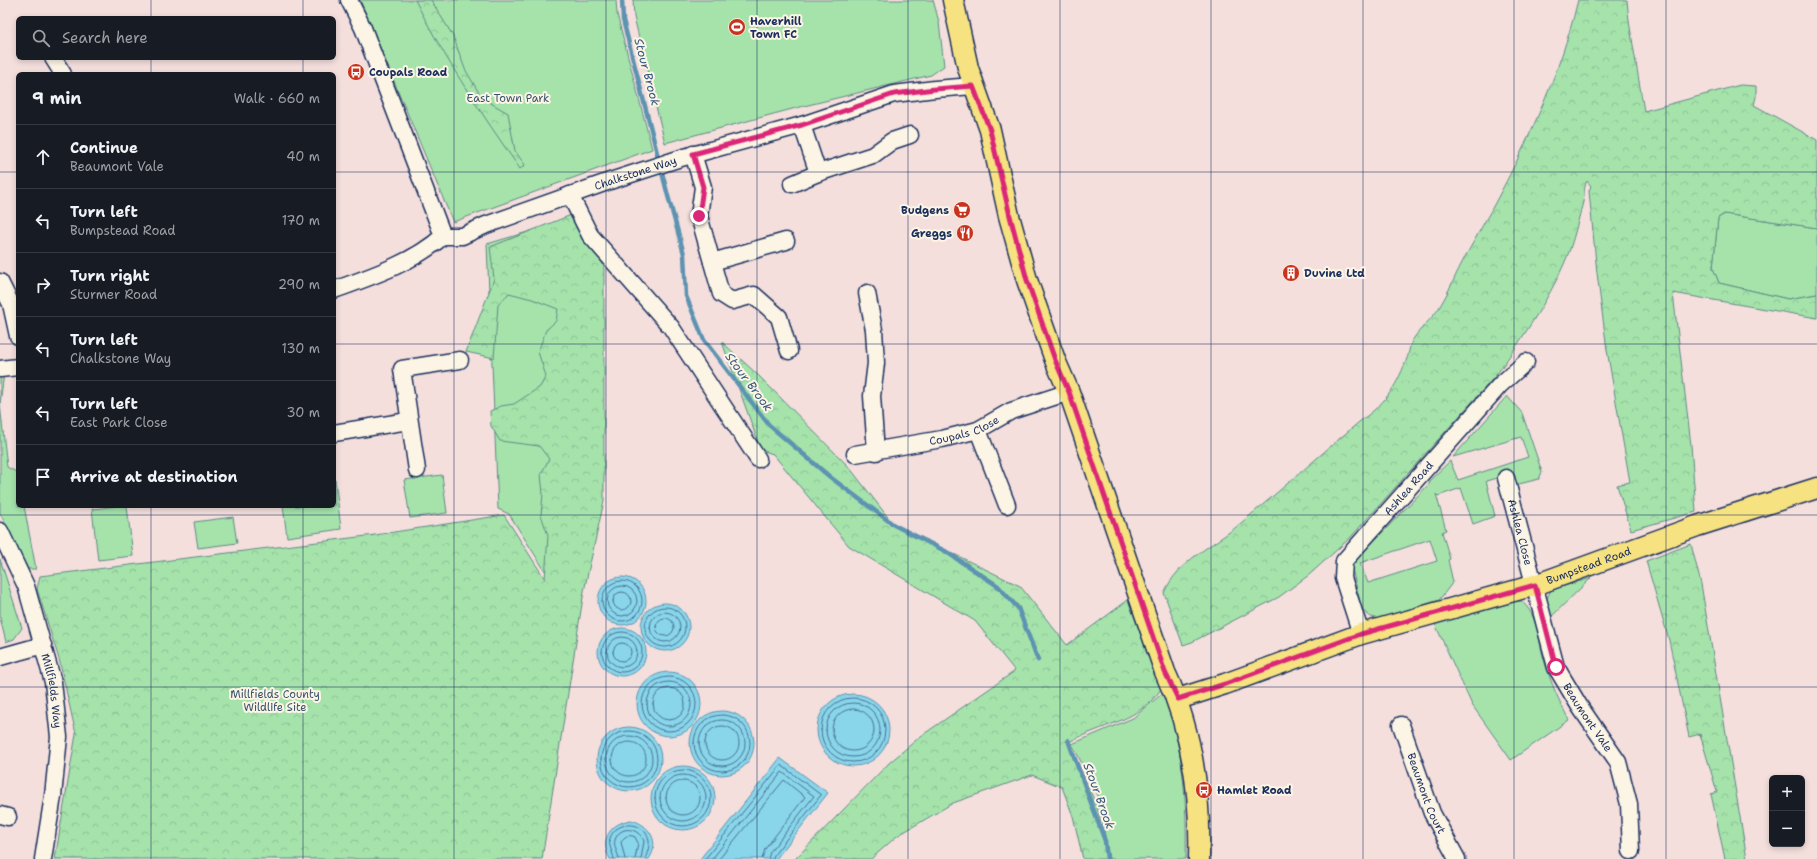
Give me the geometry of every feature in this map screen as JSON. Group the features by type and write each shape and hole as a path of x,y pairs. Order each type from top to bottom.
{"main road":[{"path":"953,0 973,86 990,130 1027,280 1055,360 1069,392 1165,672 1178,699 1195,771 1200,828 1199,859"},
{"name":"Bumpstead Road","path":"1178,699 1225,684 1361,634 1535,585 1692,528 1817,488"}],"street":[{"path":"336,289 370,277 430,248 443,236 363,28 349,0"},
{"path":"54,60 62,72"},
{"name":"Chalkstone Way","path":"443,236 462,236 570,196 687,156 802,125 894,94 973,86"},
{"path":"802,125 818,173"},
{"path":"792,184 818,173 873,155 892,141 910,135"},
{"path":"687,156 703,187 699,216 722,294 732,301 754,295 779,317 789,351"},
{"path":"570,196 590,235 671,327 758,459"},
{"path":"712,262 786,241"},
{"path":"0,282 11,304 16,327"},
{"path":"867,293 874,330 876,363 872,396 876,452"},
{"path":"417,470 408,421 402,369 460,360"},
{"name":"Ashlea Road","path":"1361,634 1343,578 1344,561 1500,385 1526,362"},
{"path":"0,369 16,367"},
{"name":"Coupals Close","path":"855,454 876,452 942,439 978,430 1011,410 1069,392"},
{"path":"336,433 408,421"},
{"path":"978,430 1007,505"},
{"name":"Ashlea Close","path":"1506,478 1535,585"},
{"name":"Millfields Way","path":"0,531 26,586 52,682 59,737 53,796 43,859"},
{"name":"Beaumont Vale","path":"1535,585 1556,667 1580,707 1618,762 1629,804 1631,851"},
{"path":"0,657 43,645"},
{"name":"Beaumont Court","path":"1400,725 1432,813 1457,859"}],"green space":[{"name":"East Town Park","path":"360,0 616,0 617,14 652,149 453,222"},
{"path":"415,0 431,0 453,36 465,69 482,98 508,113 515,151 525,165 520,169 451,65"},
{"path":"633,0 933,0 939,22 944,66 931,75 796,108 665,143 634,17"},
{"path":"1578,0 1627,0 1629,21 1644,111 1740,85 1756,86 1754,105 1817,140 1817,228 1724,214 1718,218 1713,268 1719,283 1788,299 1817,294 1817,318 1673,293 1691,445 1696,512 1631,530 1617,485 1630,482 1607,350 1597,273 1589,191 1591,186 1587,181 1583,202 1564,265 1538,313 1497,374 1350,538 1309,575 1279,597 1192,642 1183,645 1164,593 1179,571 1198,554 1241,523 1376,409 1393,388 1407,359 1412,341 1443,302 1515,164 1545,100 1558,67"},
{"path":"1725,214 1817,228 1817,294 1788,299 1719,283 1713,268 1718,218"},
{"name":"Millfields County Wildlife Site","path":"571,215 604,266 604,501 584,591 542,859 55,859 76,734 59,659 37,589 40,576 375,535 504,515 545,579 548,535 541,515 543,494 541,474 549,459 539,446 500,441 491,426 490,411 501,406 514,404 540,387 546,376 538,352 546,330 556,321 558,309 532,299 509,293 498,305 494,358 466,352 494,279 490,247"},
{"path":"534,230 570,259 549,577 509,514 498,509 487,244"},
{"path":"722,342 758,375 849,467 894,525 1020,586 1067,645 1128,600 1161,689 1152,700 1131,715 1069,742 1097,807 1109,859 1083,859 1073,816 1062,787 1032,775 953,803 897,836 871,859 795,859 889,763 921,736 1015,671 975,621 849,546 773,454 761,450"},
{"path":"4,373 0,404 0,374"},
{"path":"1507,396 1522,413 1542,472 1539,479 1515,485 1511,474 1486,481 1495,516 1473,524 1461,488 1438,496 1436,494 1446,530 1442,532 1450,559 1448,560 1453,582 1439,600 1379,619 1371,617 1362,610 1352,569 1354,562 1430,483 1429,481 1450,461 1458,480 1528,457 1521,437 1453,457","holes":["1430,539 1437,561 1368,583 1360,563"]},
{"path":"0,404 7,467 16,472 16,508 24,508 36,569 28,569 0,513"},
{"path":"442,475 447,513 410,518 404,480"},
{"path":"336,487 341,529 287,537 283,508 336,508"},
{"path":"127,508 133,556 98,560 92,509"},
{"path":"233,517 237,543 198,548 194,522"},
{"path":"1691,544 1701,584 1747,859 1725,859 1711,794 1717,792 1700,734 1689,737 1669,640 1646,561"},
{"path":"0,559 22,628 14,639 6,642 0,618"},
{"path":"1591,578 1547,621 1546,600 1551,590"},
{"path":"1516,601 1521,601 1527,607 1535,621 1550,678 1569,720 1511,760 1472,705 1435,624"},
{"path":"1163,693 1176,733 1183,775 1186,817 1186,859 1109,859 1098,795 1072,744 1133,718"}],"water":[{"path":"622,577 631,579 639,584 644,592 646,601 644,610 639,618 631,623 622,625 613,623 605,618 600,610 598,601 600,592 605,584 613,579"},
{"path":"665,603 674,605 682,610 687,618 689,627 687,636 682,644 674,649 665,651 656,649 648,644 643,636 641,627 643,618 648,610 656,605"},
{"path":"622,628 631,630 639,635 644,643 646,652 644,661 639,669 631,674 622,676 613,674 605,669 600,661 598,652 600,643 605,635 613,630"},
{"path":"669,672 687,678 695,686 701,704 695,722 687,730 669,736 651,730 643,722 637,704 643,686 651,678"},
{"path":"853,694 873,700 883,710 889,730 883,750 873,760 853,766 833,760 823,750 817,730 823,710 833,700"},
{"path":"722,711 740,717 748,725 754,743 748,761 740,769 722,775 704,769 696,761 690,743 696,725 704,717"},
{"path":"629,727 647,733 655,741 661,759 655,777 647,785 629,791 611,785 603,777 597,759 603,741 611,733"},
{"path":"780,758 828,793 776,859 700,859"},
{"path":"683,766 701,772 709,780 715,798 709,816 701,824 683,830 665,824 657,816 651,798 657,780 665,772"},
{"path":"631,820 643,825 651,835 654,846 649,859 610,859 606,845 608,834 617,825"}],"waterway":[{"name":"Stour Brook","path":"622,0 623,20 684,254 686,296 704,340 769,425 830,477 894,525 945,551 998,586 1018,608 1038,660"},
{"name":"Stour Brook","path":"1068,740 1105,841 1107,859"}],"place":[{"name":"Haverhill Town FC","path":"737,27"},
{"name":"Coupals Road","path":"356,72"},
{"name":"Budgens","path":"962,210"},
{"name":"Greggs","path":"965,233"},
{"name":"Duvine Ltd","path":"1291,273"},
{"name":"Hamlet Road","path":"1204,790"}],"route":[{"path":"699,216 703,187 693,154 774,131 802,125 894,94 973,86 990,130 1027,280 1055,360 1069,392 1111,516 1141,598 1165,672 1178,699 1225,684 1361,634 1535,585 1556,667"}]}
